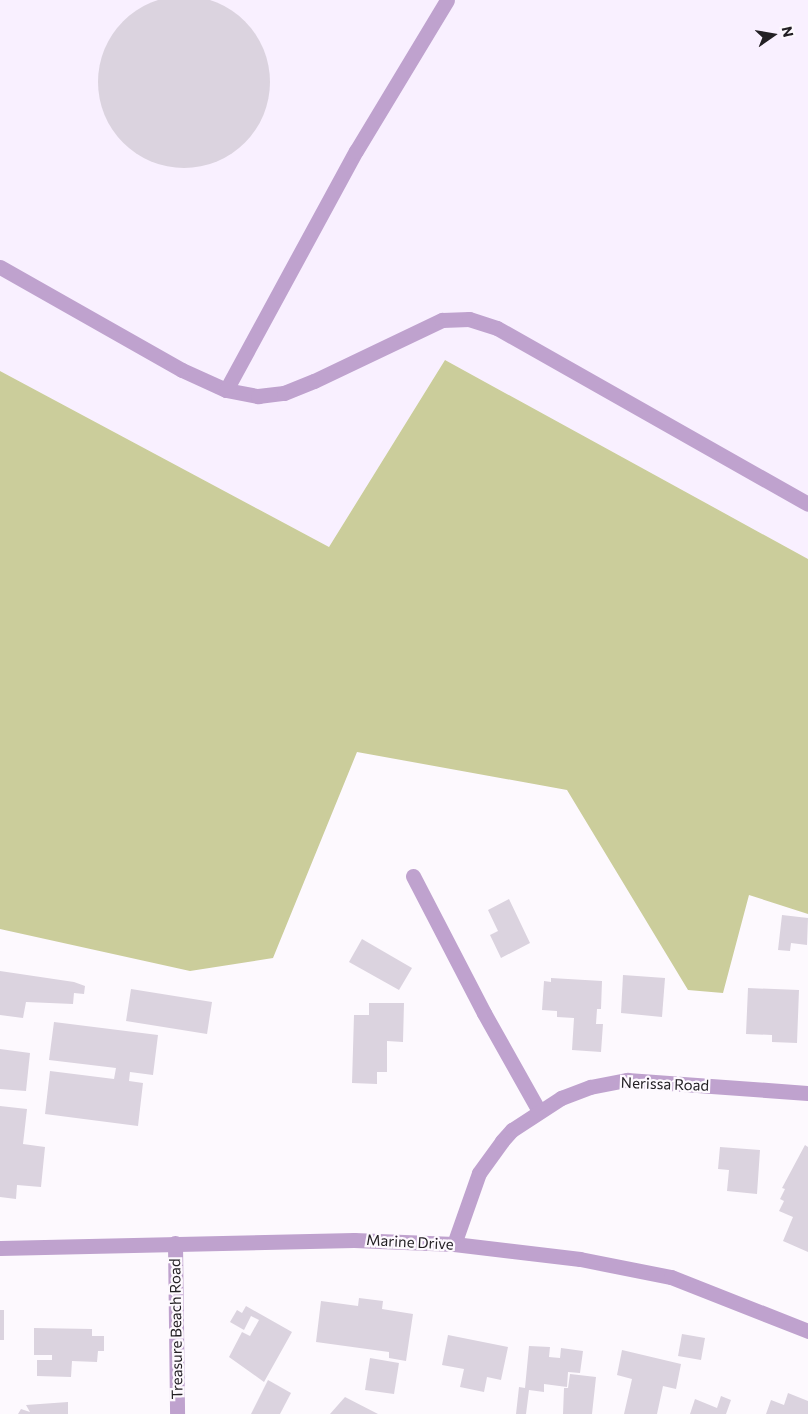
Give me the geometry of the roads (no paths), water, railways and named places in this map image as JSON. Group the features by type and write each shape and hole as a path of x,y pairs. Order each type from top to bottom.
{"street":[{"path":"226,390 356,151 447,0"},
{"path":"0,267 182,370 226,390 258,396 284,393 442,320 469,319 497,328 808,504"},
{"path":"413,876 484,1013 539,1111"},
{"name":"Nerissa Road","path":"454,1244 479,1173 512,1130 561,1098 590,1087 627,1080 808,1093"},
{"name":"Marine Drive","path":"0,1248 354,1240 454,1244 580,1259 671,1277 808,1331"},
{"name":"Treasure Beach Road","path":"175,1243 177,1414"}]}
